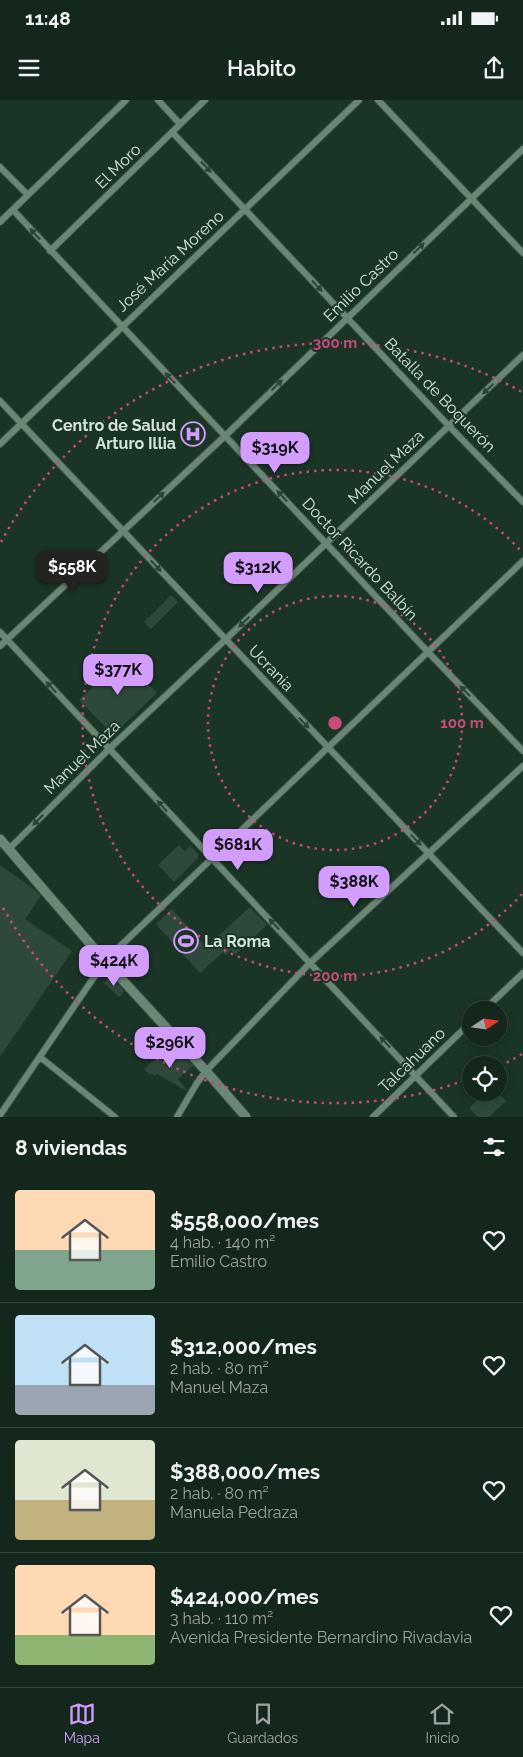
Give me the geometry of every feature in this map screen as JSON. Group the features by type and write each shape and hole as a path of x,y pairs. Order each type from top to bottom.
{"street":[{"path":"0,222 126,100"},
{"path":"158,100 180,124"},
{"name":"El Moro","path":"50,251 205,100"},
{"name":"José María Moreno","path":"0,444 359,100"},
{"path":"378,100 523,253"},
{"name":"Batalla de Boquerón","path":"172,132 523,502"},
{"name":"Emilio Castro","path":"0,646 225,436 523,149"},
{"path":"0,167 28,195"},
{"name":"Doctor Ricardo Balbín","path":"13,210 121,327 523,752"},
{"name":"Manuel Maza","path":"9,849 109,749 226,640 523,355"},
{"name":"Ucrania","path":"0,401 523,953"},
{"path":"0,1115 105,961 523,561"},
{"path":"0,632 454,1117"},
{"path":"177,1117 206,1071 310,963 523,766"},
{"path":"0,839 105,961 246,1117"},
{"path":"493,1001 523,973"},
{"name":"Talcahuano","path":"373,1117 462,1031"},
{"path":"40,1057 115,1117"}],"building":[{"path":"171,595 178,602 151,629 144,622"},
{"path":"123,658 157,693 113,735 79,700"},
{"path":"179,845 185,851 190,846 198,854 198,858 174,882 158,865"},
{"path":"0,865 41,896 25,919 72,951 0,1057"},
{"path":"250,907 267,925 235,955 231,950 226,955 223,952 200,973 156,924 172,909 206,947"},
{"path":"109,977 124,991 119,997 104,983"},
{"path":"181,1052 193,1066 178,1079 187,1091 157,1074 154,1076 152,1073 150,1075 144,1069 161,1054 169,1063"},
{"path":"476,1101 506,1101 489,1117 478,1117 470,1109"}],"place":[{"name":"Centro de Salud Arturo Illia","path":"193,434"},
{"name":"La Roma","path":"186,941"}]}
